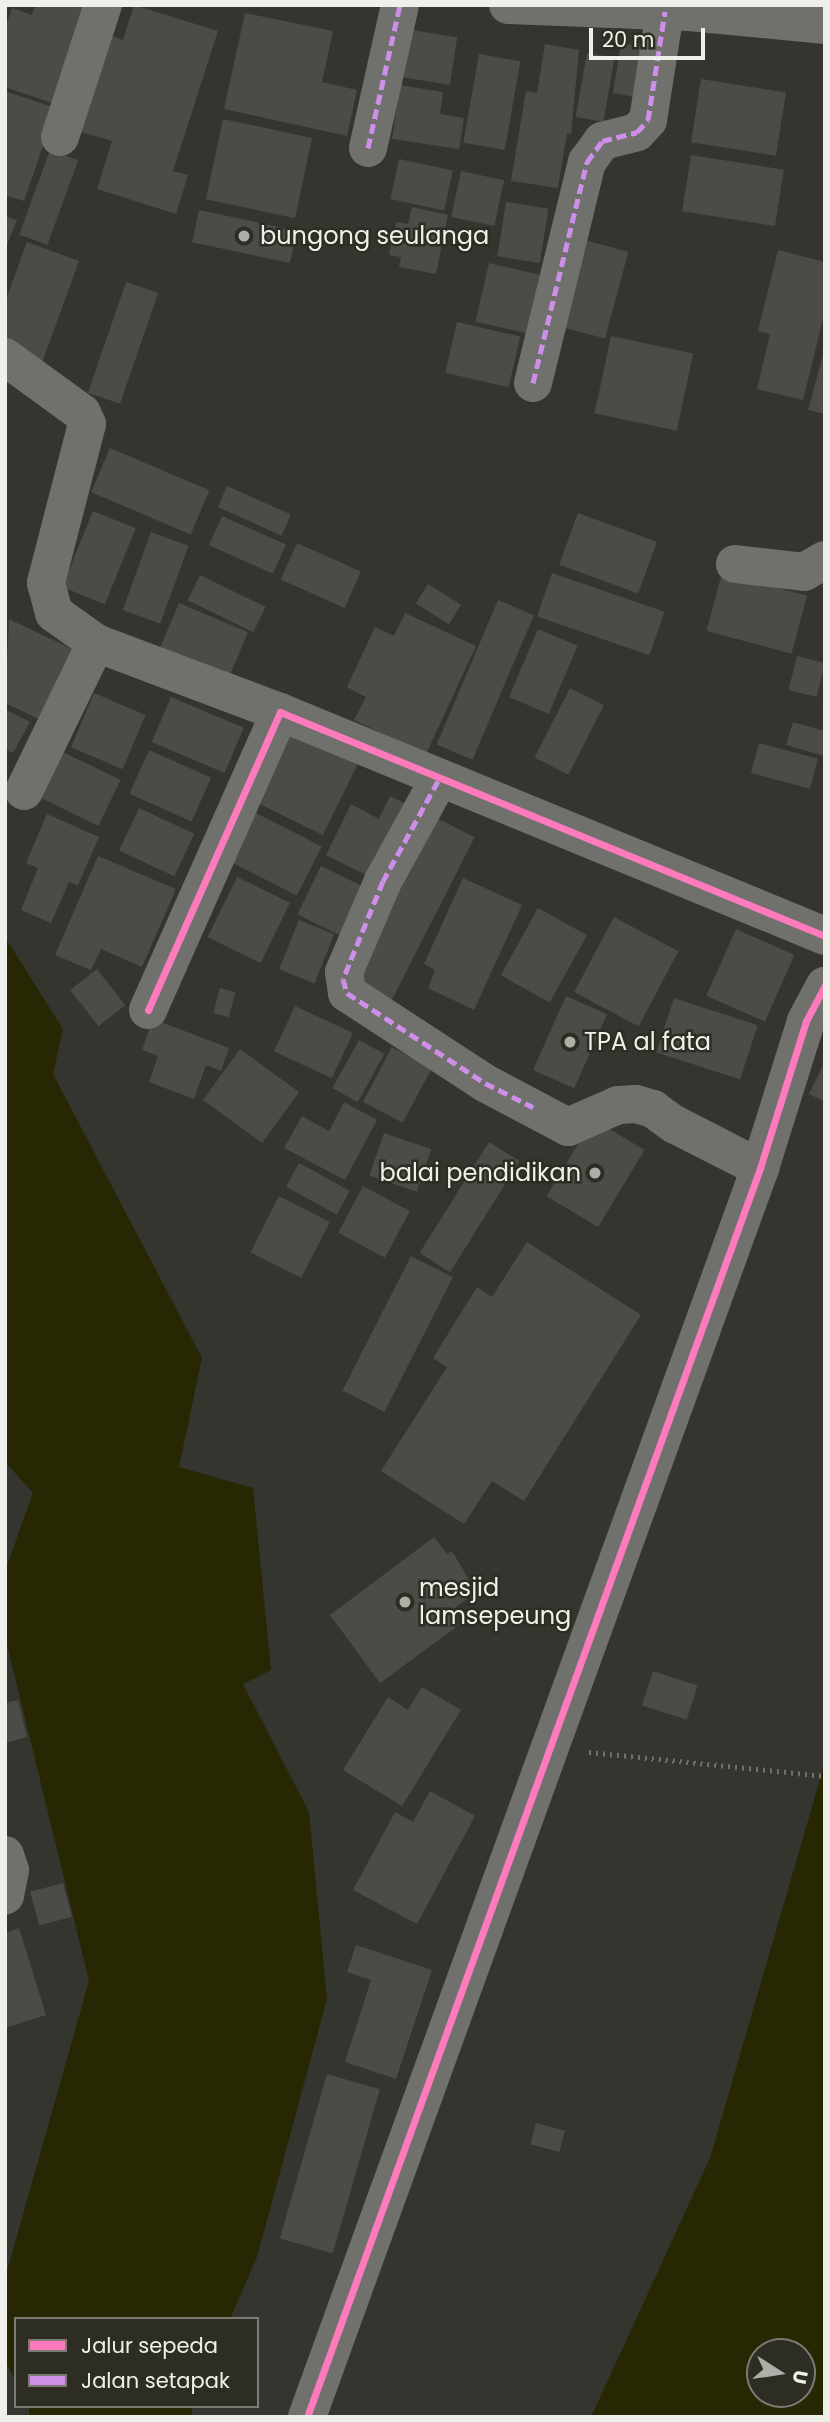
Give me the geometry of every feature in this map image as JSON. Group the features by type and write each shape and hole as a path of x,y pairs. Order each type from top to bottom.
{"street":[{"path":"60,137 103,5"},
{"path":"368,148 400,5"},
{"path":"511,5 666,11 825,25"},
{"path":"533,383 587,162 602,141 637,132 648,120 666,11"},
{"path":"5,357 82,412 87,424 46,583 54,613 96,643 280,712 438,781 825,936"},
{"path":"735,564 804,572 825,560"},
{"path":"24,791 96,643"},
{"path":"148,1010 280,712"},
{"path":"438,781 383,881 344,972 347,993 485,1083 568,1127 618,1105 636,1104 653,1109 674,1124 760,1168"},
{"path":"307,2417 760,1168 806,1021 825,986"},
{"path":"5,1855 10,1870 5,1896"}],"path":[{"path":"619,1756 825,1776"}],"shaded area":[{"path":"5,937 63,1029 53,1074 202,1358 179,1467 253,1488 271,1670 243,1684 309,1812 327,1999 257,2257 231,2317 14,2317 14,2377 5,2361 5,2278 89,1981 5,1636 5,1571 33,1493 5,1462"},
{"path":"825,1762 825,2417 591,2417 710,2158"},
{"path":"29,2408 192,2408 192,2417 29,2417"}],"building":[{"path":"35,5 92,5 58,105 5,87 5,29 12,8 32,15"},
{"path":"134,5 218,31 173,171 188,175 176,214 97,189 112,141 71,129 102,33 123,40"},
{"path":"245,13 333,31 322,82 357,90 347,136 224,109"},
{"path":"399,28 457,37 450,85 391,75"},
{"path":"621,43 658,49 650,99 613,93"},
{"path":"545,44 579,50 571,134 567,133 558,188 511,181 526,91 537,93"},
{"path":"587,53 615,58 603,122 576,117"},
{"path":"479,54 520,61 505,150 463,143"},
{"path":"701,79 786,92 776,156 691,142"},
{"path":"400,85 443,92 440,114 464,118 459,149 392,139"},
{"path":"5,91 56,108 24,201 5,195"},
{"path":"223,119 312,138 295,218 206,199"},
{"path":"50,150 78,160 47,245 19,235"},
{"path":"691,155 784,170 775,226 682,211"},
{"path":"399,159 453,170 444,211 390,199"},
{"path":"461,171 504,180 494,226 451,217"},
{"path":"506,202 548,209 540,263 497,256"},
{"path":"412,207 448,215 436,274 399,267 401,257 389,255 396,222 408,224"},
{"name":"bungong seulanga","path":"199,210 297,231 290,263 192,242"},
{"path":"5,216 17,220 5,250"},
{"path":"581,239 628,252 605,339 558,326"},
{"path":"27,242 79,261 42,363 5,349 5,302"},
{"path":"778,250 825,262 825,311 803,400 757,389 770,334 758,331"},
{"path":"489,263 540,275 526,333 476,321"},
{"path":"126,282 158,293 120,404 88,393"},
{"path":"457,322 520,337 509,387 445,373"},
{"path":"611,336 693,353 677,431 595,413"},
{"path":"825,351 825,414 808,410"},
{"path":"110,448 209,490 191,534 91,492"},
{"path":"227,486 291,514 282,535 218,507"},
{"path":"93,511 136,528 105,604 62,587"},
{"path":"578,513 657,542 638,593 559,565"},
{"path":"222,516 286,544 273,574 209,545"},
{"path":"151,532 189,546 160,624 123,610"},
{"path":"297,543 361,571 345,608 281,580"},
{"path":"552,573 665,612 650,655 537,616"},
{"path":"722,573 807,596 791,654 706,631"},
{"path":"200,575 266,607 253,632 188,600"},
{"path":"428,584 461,605 449,624 416,604"},
{"path":"498,600 534,615 473,760 437,745"},
{"path":"179,603 248,632 228,680 159,651"},
{"path":"405,613 476,646 426,754 354,720 366,697 347,687 375,627 394,636"},
{"path":"9,619 74,650 41,720 5,703"},
{"path":"538,629 578,646 549,714 509,697"},
{"path":"797,656 825,663 817,697 789,690"},
{"path":"570,688 604,705 568,775 535,757"},
{"path":"94,693 146,715 122,769 71,747"},
{"path":"171,697 244,728 225,773 152,742"},
{"path":"5,709 30,722 13,753 5,749"},
{"path":"793,722 825,731 825,756 786,745"},
{"path":"292,732 358,764 323,835 257,803"},
{"path":"759,743 818,759 810,789 751,773"},
{"path":"149,750 211,778 192,822 129,794"},
{"path":"63,752 121,780 98,826 41,798"},
{"path":"390,796 408,805 372,878 326,855 351,804 379,819"},
{"path":"139,808 194,834 174,876 119,851"},
{"path":"254,812 322,847 297,896 229,861"},
{"path":"47,814 99,837 78,885 69,882 51,923 21,910 38,868 26,863"},
{"path":"431,815 475,837 390,1003 347,981"},
{"path":"98,856 176,889 142,967 101,949 91,970 55,955"},
{"path":"321,866 372,891 349,940 297,915"},
{"path":"237,877 290,903 261,963 208,937"},
{"path":"463,878 522,905 474,1010 428,988 435,970 424,964"},
{"path":"538,908 587,935 550,1002 501,975"},
{"path":"614,917 678,951 639,1026 574,992"},
{"path":"299,920 334,934 314,983 279,969"},
{"path":"736,929 794,955 765,1022 706,996"},
{"path":"97,969 125,1005 99,1026 70,990"},
{"path":"220,988 235,992 229,1017 213,1013"},
{"name":"TPA al fata","path":"566,996 607,1014 574,1088 533,1070"},
{"path":"674,998 758,1025 740,1079 656,1052"},
{"path":"295,1006 353,1033 332,1078 274,1051"},
{"path":"153,1019 229,1048 221,1071 206,1065 194,1099 149,1082 158,1056 142,1050"},
{"path":"359,1040 384,1054 358,1102 332,1088"},
{"path":"392,1047 432,1068 403,1123 363,1102"},
{"path":"240,1049 299,1092 262,1143 203,1100"},
{"path":"825,1061 825,1102 809,1094"},
{"path":"344,1102 377,1120 345,1180 284,1148 302,1116 329,1131"},
{"name":"balai pendidikan","path":"593,1119 644,1150 598,1227 547,1196"},
{"path":"384,1133 431,1149 417,1192 369,1176"},
{"path":"489,1142 520,1161 450,1272 420,1253"},
{"path":"299,1163 350,1191 337,1215 286,1187"},
{"path":"363,1186 410,1211 385,1258 338,1233"},
{"path":"279,1196 330,1222 301,1278 250,1252"},
{"path":"527,1242 641,1315 524,1501 492,1481 464,1524 381,1471 447,1367 433,1358 477,1287 492,1297"},
{"path":"411,1256 453,1277 384,1412 342,1391"},
{"name":"mesjid lamsepeung","path":"434,1537 447,1554 452,1551 476,1592 450,1612 459,1625 380,1683 330,1615"},
{"path":"653,1671 698,1686 687,1720 642,1705"},
{"path":"422,1687 461,1710 402,1806 343,1770 388,1697 408,1710"},
{"path":"18,1700 27,1737 5,1743 5,1703"},
{"path":"430,1791 475,1816 417,1924 353,1890 395,1812 413,1822"},
{"path":"63,1883 72,1917 39,1926 30,1892"},
{"path":"19,1928 46,2015 5,2028 5,1933"},
{"path":"356,1945 432,1970 396,2079 345,2062 371,1980 347,1972"},
{"path":"327,2074 380,2089 333,2254 280,2238"},
{"path":"536,2123 565,2131 559,2152 530,2144"}],"marked path":[{"path":"368,148 400,5"},
{"path":"533,383 587,162 602,141 637,132 648,120 665,11"},
{"path":"438,781 383,881 343,979 347,993 485,1083 533,1107"}],"cycle path":[{"path":"148,1010 280,712 825,936"},
{"path":"307,2417 760,1168 806,1021 825,986"}],"place":[{"name":"bungong seulanga","path":"244,236"},
{"name":"TPA al fata","path":"570,1042"},
{"name":"balai pendidikan","path":"595,1173"},
{"name":"mesjid lamsepeung","path":"405,1602"}]}
